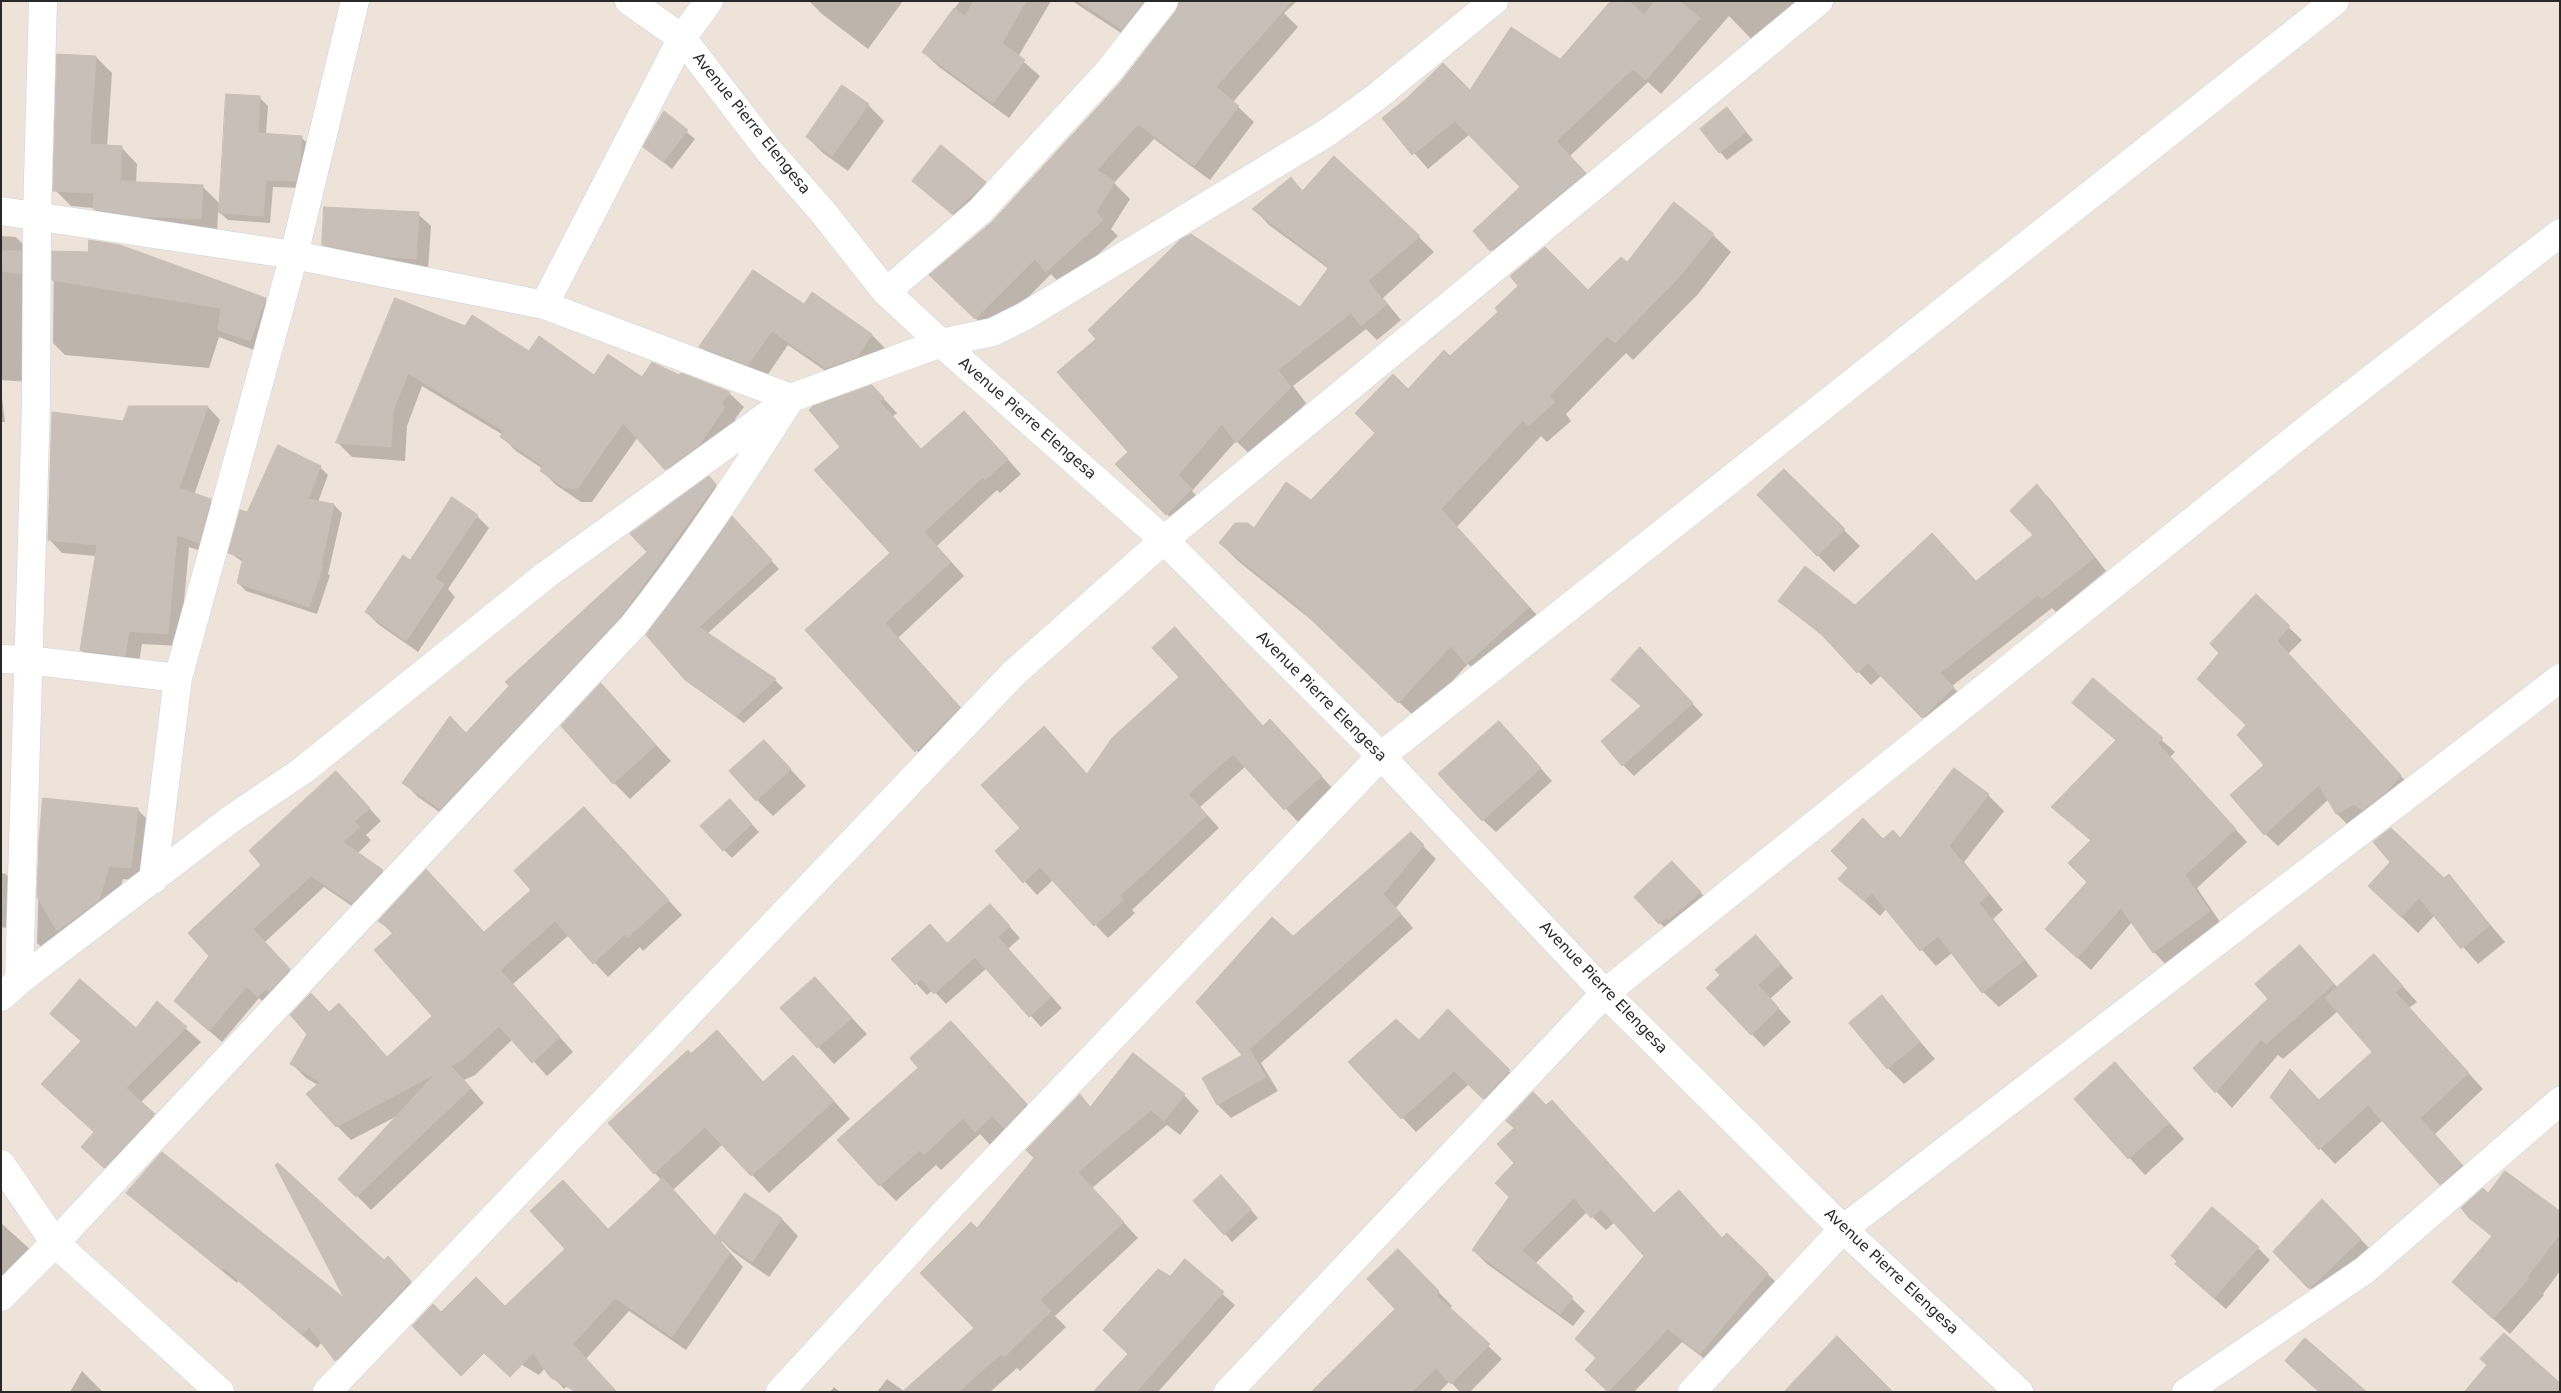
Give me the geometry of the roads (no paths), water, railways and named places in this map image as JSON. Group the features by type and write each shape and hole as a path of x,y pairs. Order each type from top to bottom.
{"street":[{"path":"10,989 28,660 36,403 37,216 43,1"},
{"path":"153,880 178,678 294,255 355,1"},
{"name":"Avenue Pierre Elengesa","path":"629,1 682,38 770,151 822,211 886,292 940,343 1164,540 1382,756 1606,993 1843,1229 2019,1392"},
{"path":"544,305 682,38 709,1"},
{"path":"886,292 980,211 1108,72 1164,1"},
{"path":"10,989 231,819 302,771 546,575 791,398 940,343 994,332 1025,316 1328,132 1375,98 1494,1"},
{"path":"327,1392 1014,673 1164,540 1819,1"},
{"path":"780,1392 951,1206 1382,756 2335,1"},
{"path":"1,211 294,255 544,305 791,398"},
{"path":"1228,1392 1606,993 2321,418 2560,233"},
{"path":"1,1296 55,1244 633,626 673,576 716,516 791,398"},
{"path":"1,659 28,660 178,678"},
{"path":"1692,1392 1843,1229 2560,678"},
{"path":"2186,1392 2365,1270 2560,1101"},
{"path":"1,1164 55,1244 220,1392"}]}
